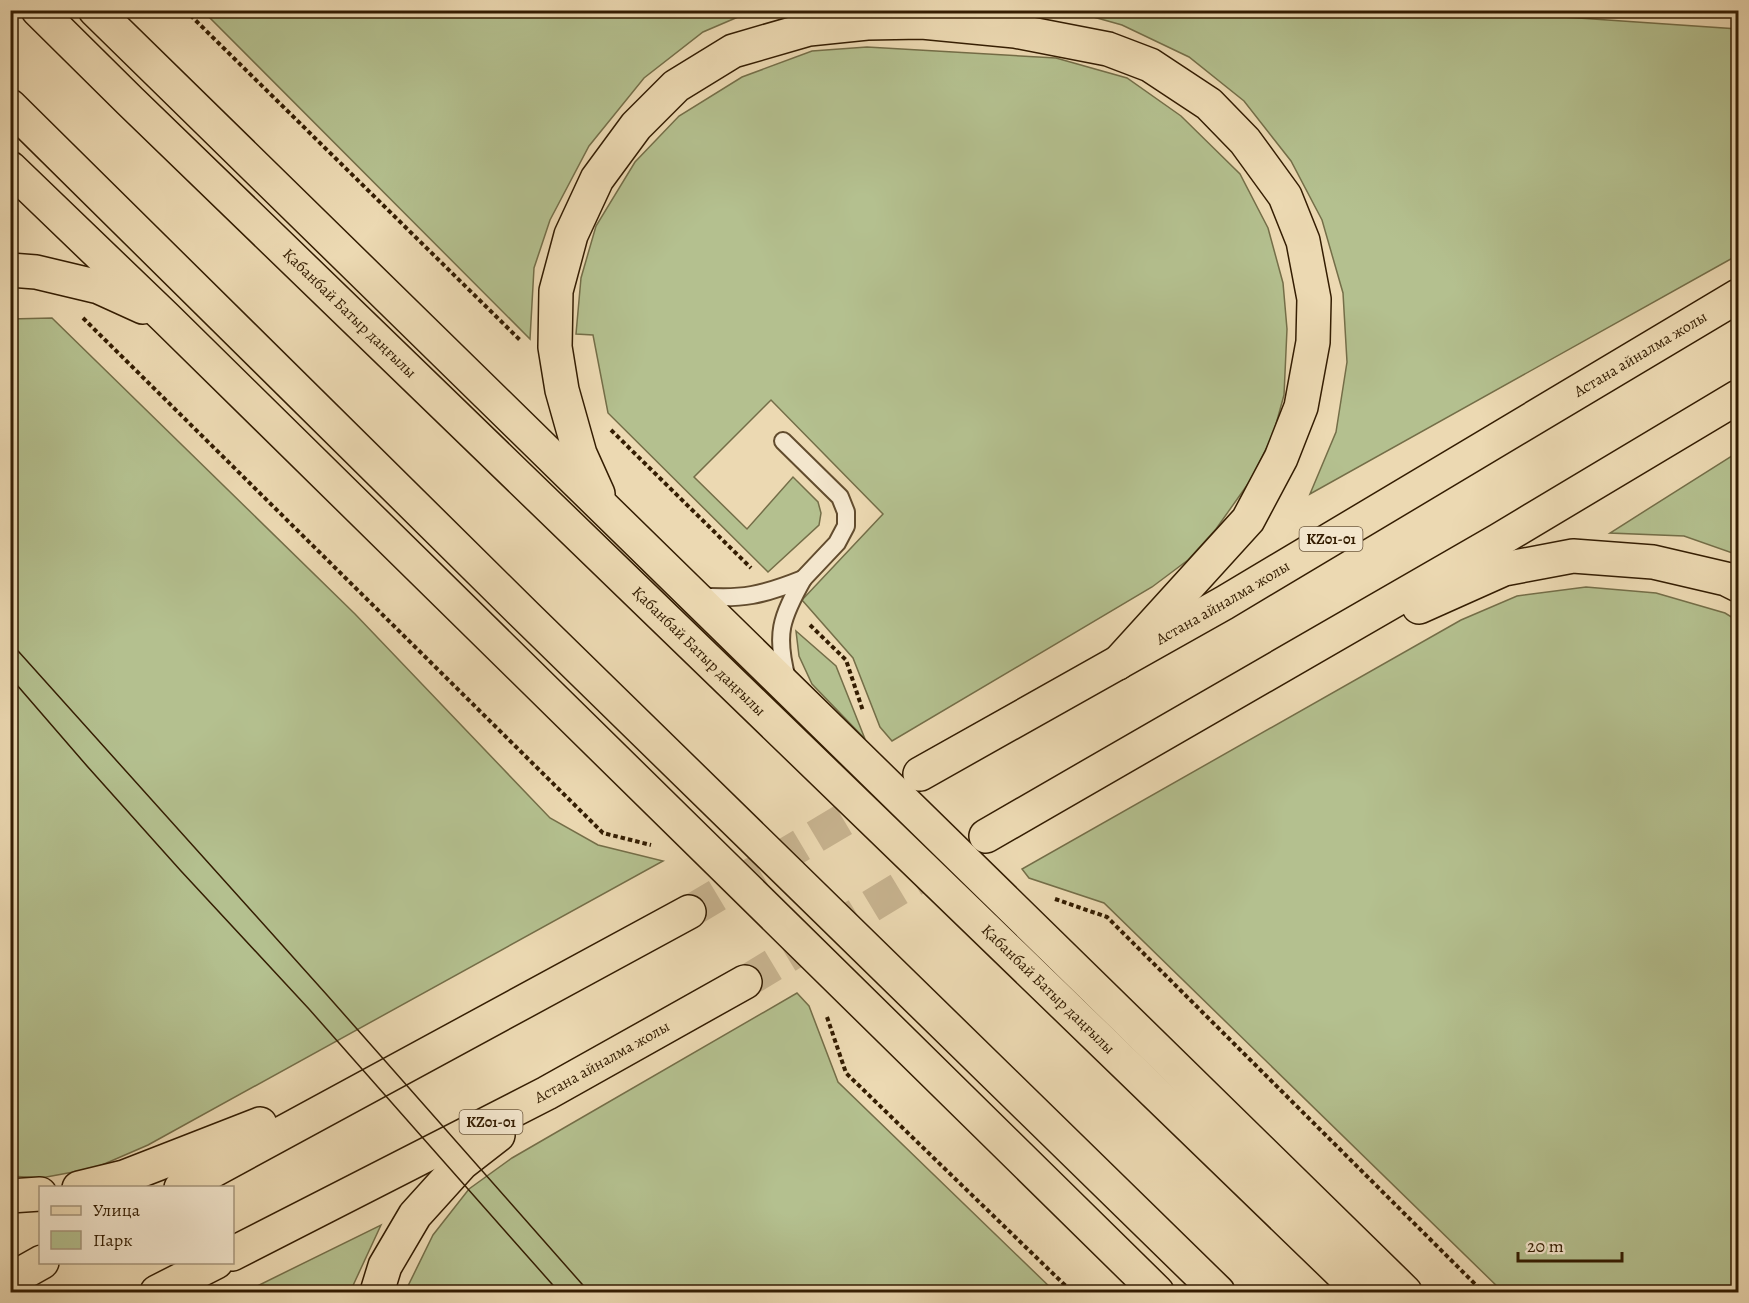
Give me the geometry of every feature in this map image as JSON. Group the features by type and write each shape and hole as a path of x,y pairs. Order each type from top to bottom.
{"main road":[{"name":"Қабанбай Батыр даңғылы","path":"38,10 1361,1293"},
{"path":"95,10 1405,1293"},
{"path":"605,509 580,454 562,390 555,347 556,291 571,235 597,179 636,126 676,86 733,51 808,29 867,23 922,22 1015,31 1108,49 1150,65 1209,104 1245,141 1285,196 1303,241 1314,299 1313,342 1301,407 1281,458 1248,520 1118,663"},
{"path":"10,106 509,599 1218,1293"},
{"path":"10,168 165,317 1157,1293"},
{"path":"10,270 36,272 99,287 165,317"},
{"name":"Астана айналма жолы","path":"920,774 1224,603 1738,296"},
{"path":"986,836 1499,540 1738,397"},
{"path":"1267,674 1504,570 1562,558 1573,556 1653,562 1726,579 1738,585"},
{"path":"185,1186 689,912"},
{"name":"Астана айналма жолы","path":"234,1253 547,1093 745,982"},
{"path":"377,1293 385,1266 415,1215 462,1163 580,1075"},
{"path":"87,1186 124,1177 385,1077"},
{"path":"10,1196 39,1194"},
{"path":"10,1280 40,1264"},
{"path":"157,1293 214,1264"}],"lane":[{"path":"783,441 840,497 846,512 846,526 837,543 803,579 789,604 781,628 781,656 791,691"},
{"path":"693,595 723,598 750,596 774,591 803,579"}],"path":[{"path":"185,10 529,349 555,347"},
{"path":"74,310 603,833 656,846"},
{"path":"607,427 774,591"},
{"path":"789,604 846,660 864,714"},
{"path":"1054,899 1107,916 1484,1293"},
{"path":"825,1011 846,1072 1072,1293"}],"green space":[{"path":"1462,10 1738,29 1738,255 1310,494 1336,432 1347,362 1343,293 1322,220 1291,161 1244,101 1189,57 1122,25 1072,11"},
{"path":"203,11 752,11 703,32 644,78 589,146 550,220 534,268 530,339"},
{"path":"867,47 1056,58 1127,78 1181,116 1240,174 1268,228 1283,283 1287,329 1284,395 1273,435 1250,481 1216,529 1188,560 1152,587 892,741 880,727 853,658 802,600 883,514 771,400 694,477 747,529 793,477 818,502 821,513 819,525 768,572 608,413 593,335 576,334 581,278 596,226 635,162 679,116 742,77 812,51"},
{"path":"52,318 355,614 550,818 598,845 663,861 148,1145 95,1168 41,1178 10,1176 10,319"},
{"path":"1738,452 1738,555 1684,536 1610,533"},
{"path":"1586,587 1656,593 1725,613 1738,621 1738,1292 1503,1292 1104,903 1029,878 1022,869 1461,620 1517,596"},
{"path":"796,631 836,666 865,739 812,684 799,656"},
{"path":"797,993 809,1006 838,1082 1055,1292 405,1292 433,1235 469,1189 512,1158"},
{"path":"381,1225 350,1292 245,1292"}],"tunnel":[{"path":"689,912 885,795"},
{"path":"745,982 952,857"}],"tram line":[{"path":"10,642 327,995 589,1292"},
{"path":"10,677 181,871 309,1009 559,1292"}]}
